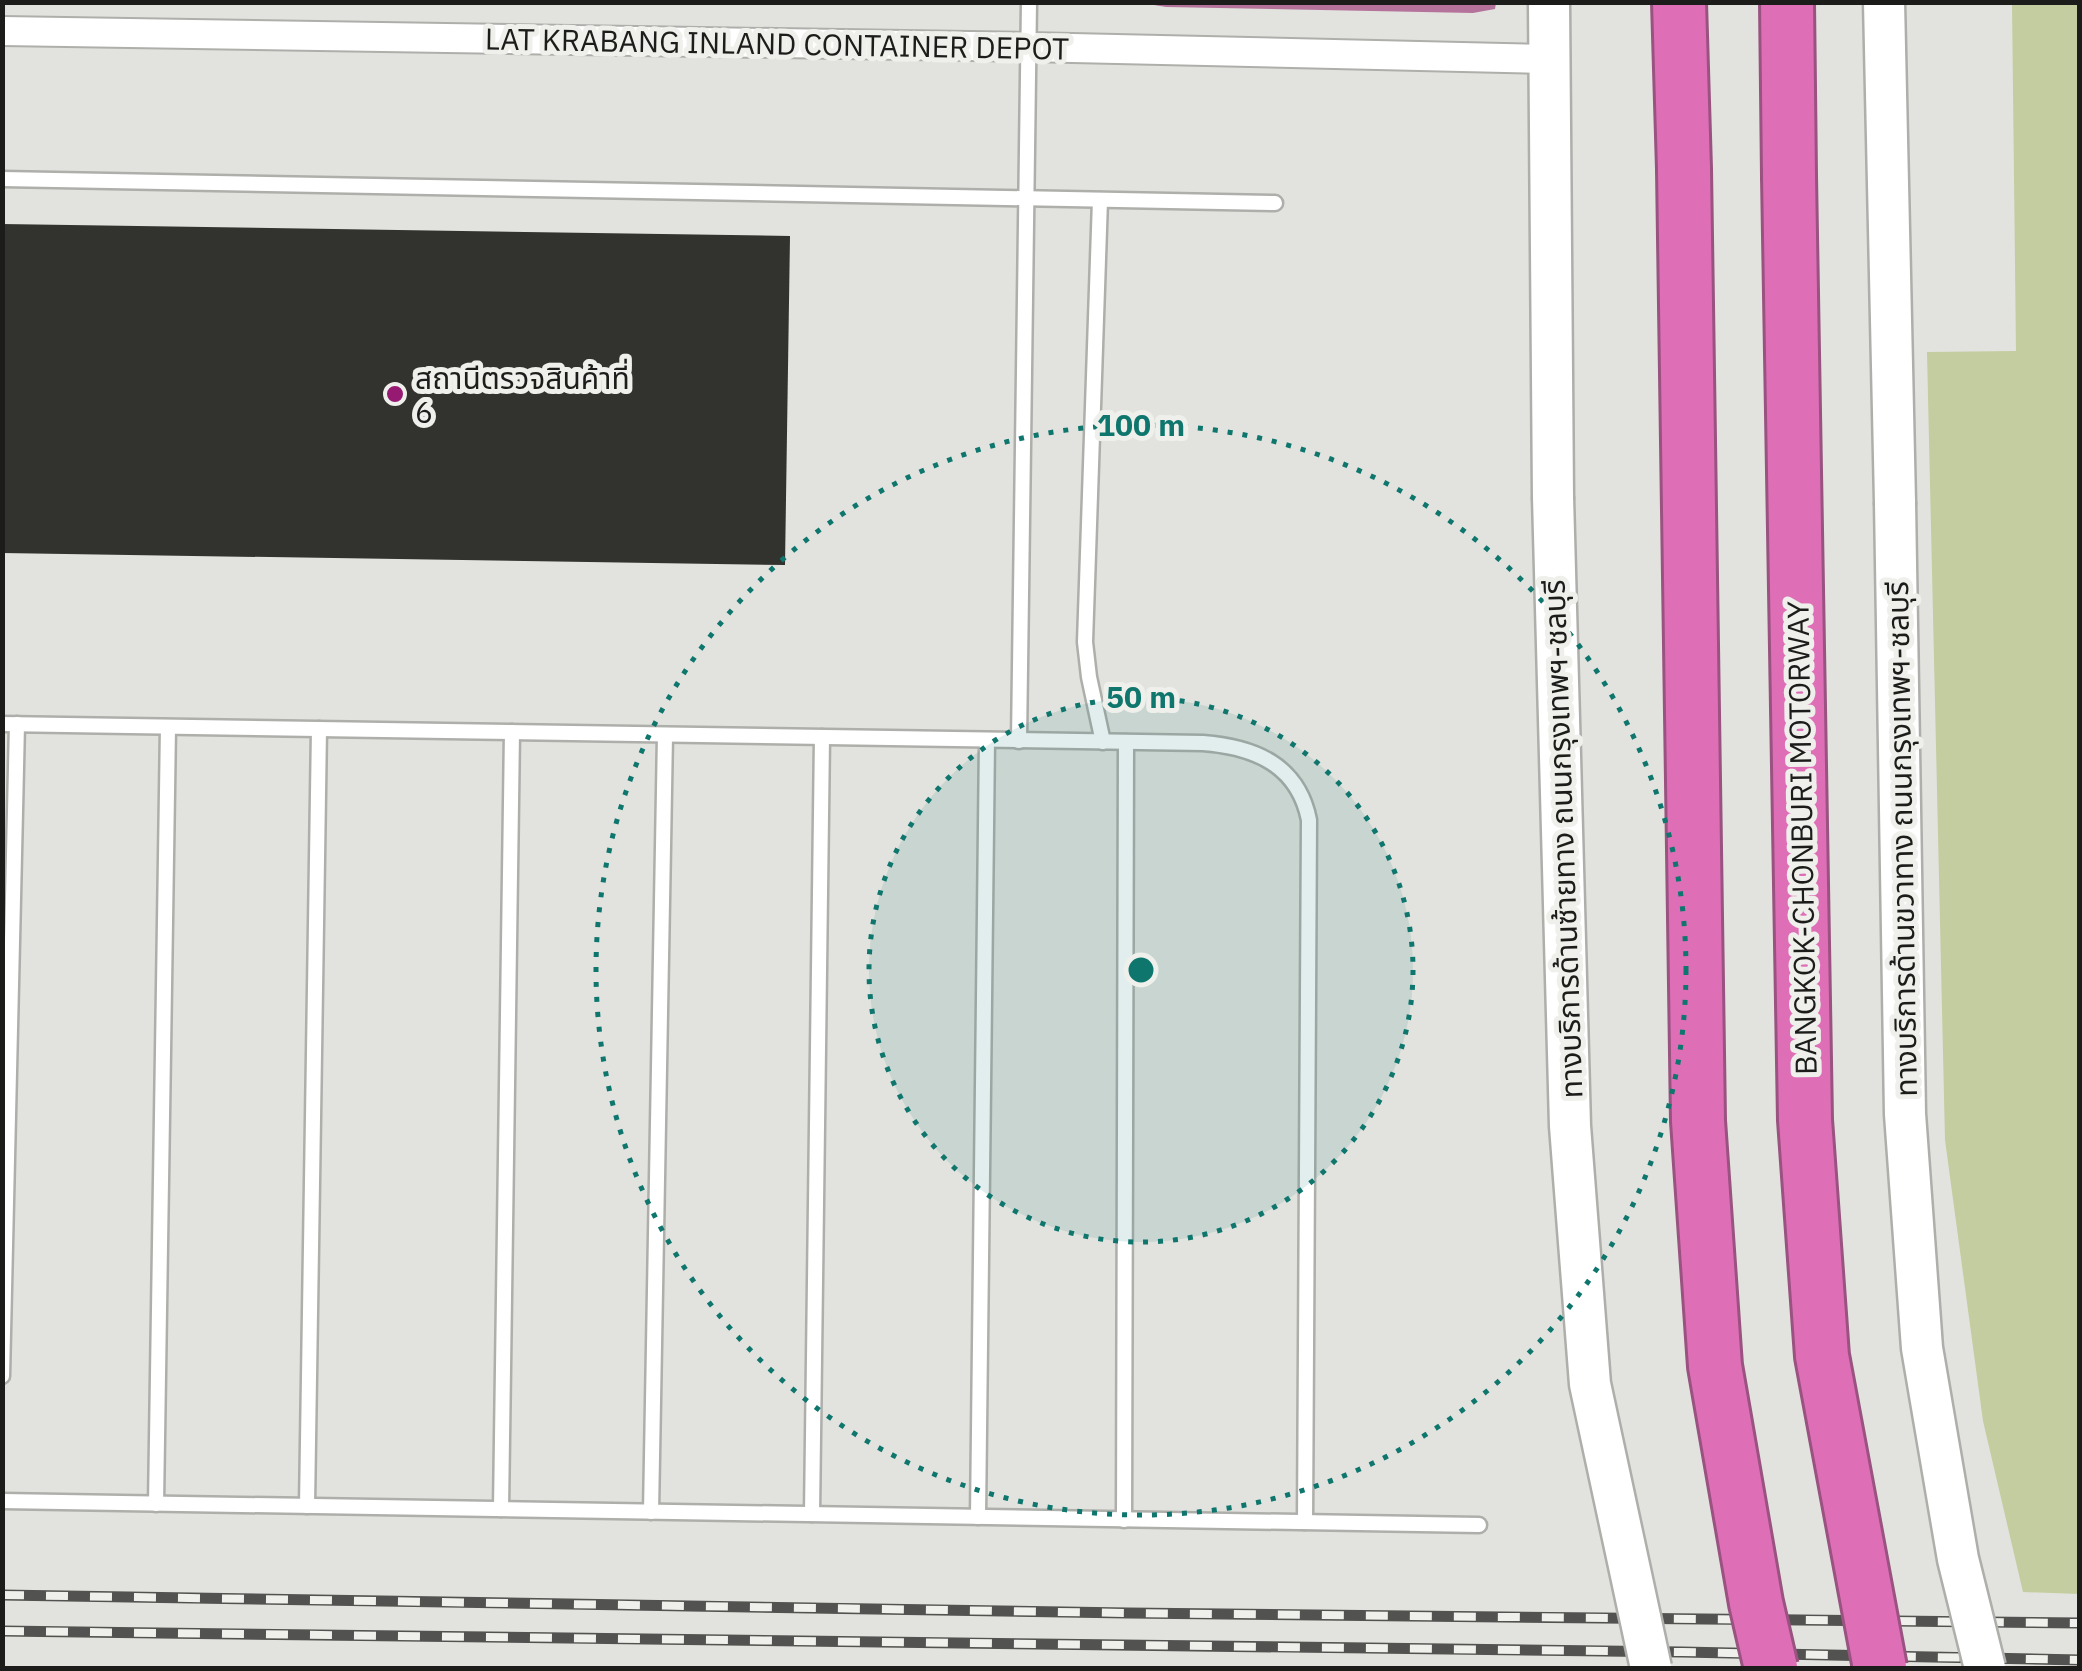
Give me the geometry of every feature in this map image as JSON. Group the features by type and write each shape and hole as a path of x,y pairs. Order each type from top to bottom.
{"highway":[{"path":"1680,2 1698,1121 1715,1366 1770,1668"},
{"name":"BANGKOK-CHONBURI MOTORWAY","path":"1788,2 1805,1120 1822,1356 1880,1668"}],"main road":[{"name":"ทางบริการด้านซ้ายทาง ถนนกรุงเทพฯ-ชลบุรี","path":"1549,2 1553,496 1570,1126 1590,1384 1651,1668"},
{"name":"ทางบริการด้านขวาทาง ถนนกรุงเทพฯ-ชลบุรี","path":"1884,2 1905,1114 1920,1328 1958,1559 1985,1668"}],"street":[{"name":"LAT KRABANG INLAND CONTAINER DEPOT","path":"2,30 1028,46 1551,59"}],"lane":[{"path":"1018,741 1030,2"},
{"path":"2,179 1275,203"},
{"path":"1100,200 1086,642 1103,742"},
{"path":"2,1376 10,724 1203,743 1254,753 1284,772 1297,784 1309,820 1304,1522"},
{"path":"156,1504 168,727"},
{"path":"307,1506 320,729"},
{"path":"501,1509 512,732"},
{"path":"651,1512 666,735"},
{"path":"812,1514 822,737"},
{"path":"978,1517 987,740"},
{"path":"1124,1520 1126,742"},
{"path":"2,1501 1479,1526"}],"green space":[{"path":"2012,3 2080,3 2079,1594 2023,1592 1983,1421 1945,1140 1927,352 2016,351"}],"shaded area":[{"path":"1142,3 1496,3 1495,9 1473,13 1166,7"}],"building":[{"name":"สถานีตรวจสินค้าที่ 6","path":"2,224 790,236 785,565 2,553"}],"railway":[{"path":"2,1595 2080,1623"},
{"path":"2,1631 2080,1660"}],"place":[{"name":"สถานีตรวจสินค้าที่ 6","path":"395,394"}]}
